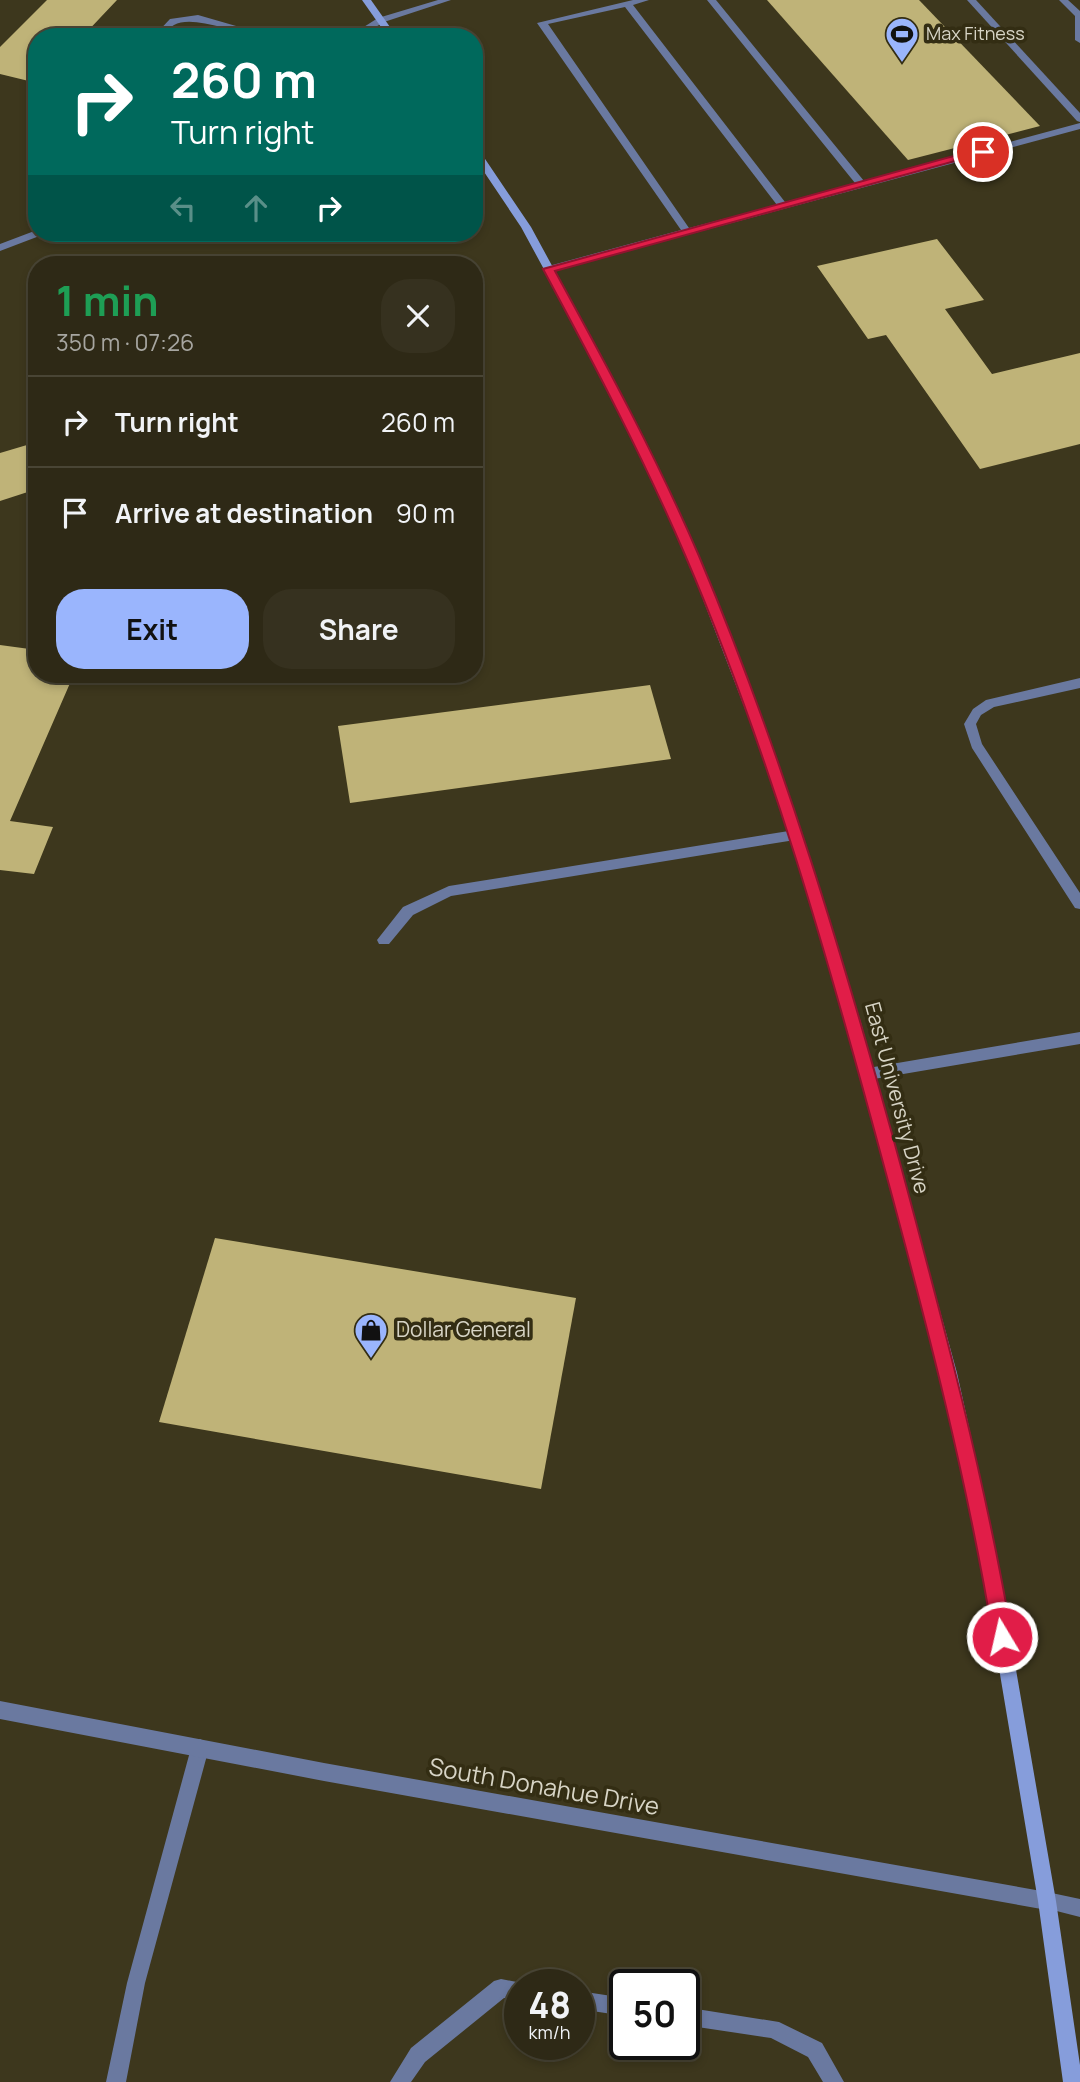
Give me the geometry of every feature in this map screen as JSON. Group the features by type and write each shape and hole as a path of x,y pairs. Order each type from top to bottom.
{"main road":[{"path":"366,0 387,28"},
{"name":"East University Drive","path":"483,163 526,228 608,378 692,555 773,766 795,835 868,1074 949,1373 985,1531 1047,1901 1073,2082"}],"street":[{"path":"367,28 381,20 447,0"},
{"path":"645,0 542,23 687,232"},
{"path":"712,0 861,184"},
{"path":"971,0 1080,119"},
{"path":"1063,0 1079,15 1080,40"},
{"path":"627,4 783,206"},
{"path":"166,28 173,21 198,18 233,28"},
{"path":"548,269 1080,126"},
{"path":"0,248 28,237"},
{"path":"1080,683 990,703 977,712 970,724 976,745 1080,904"},
{"path":"384,940 408,911 449,891 795,835"},
{"path":"868,1074 1080,1038"},
{"name":"South Donahue Drive","path":"0,1710 1080,1908"},
{"path":"116,2082 136,1983 200,1748"},
{"path":"400,2082 418,2055 500,1988 504,1989"},
{"path":"700,2018 772,2029 815,2050 834,2082"}],"building":[{"path":"47,0 117,0 91,28 28,28 28,81 0,74 0,47"},
{"name":"Max Fitness","path":"767,0 919,0 1040,126 908,160"},
{"path":"937,239 984,300 945,309 992,374 1080,353 1080,444 980,469 886,335 868,339 817,266"},
{"path":"28,445 28,492 0,501 0,453"},
{"path":"0,645 28,649 28,683 70,683 10,821 53,827 34,874 0,870"},
{"path":"650,685 671,759 350,803 338,726"},
{"name":"Dollar General","path":"215,1238 576,1298 541,1489 159,1422"}],"place":[{"name":"Max Fitness","path":"902,64"},
{"name":"Dollar General","path":"371,1360"}],"route":[{"path":"983,152 548,269 608,378 692,555 773,766 854,1023 949,1373 985,1531 1002,1637"}]}
